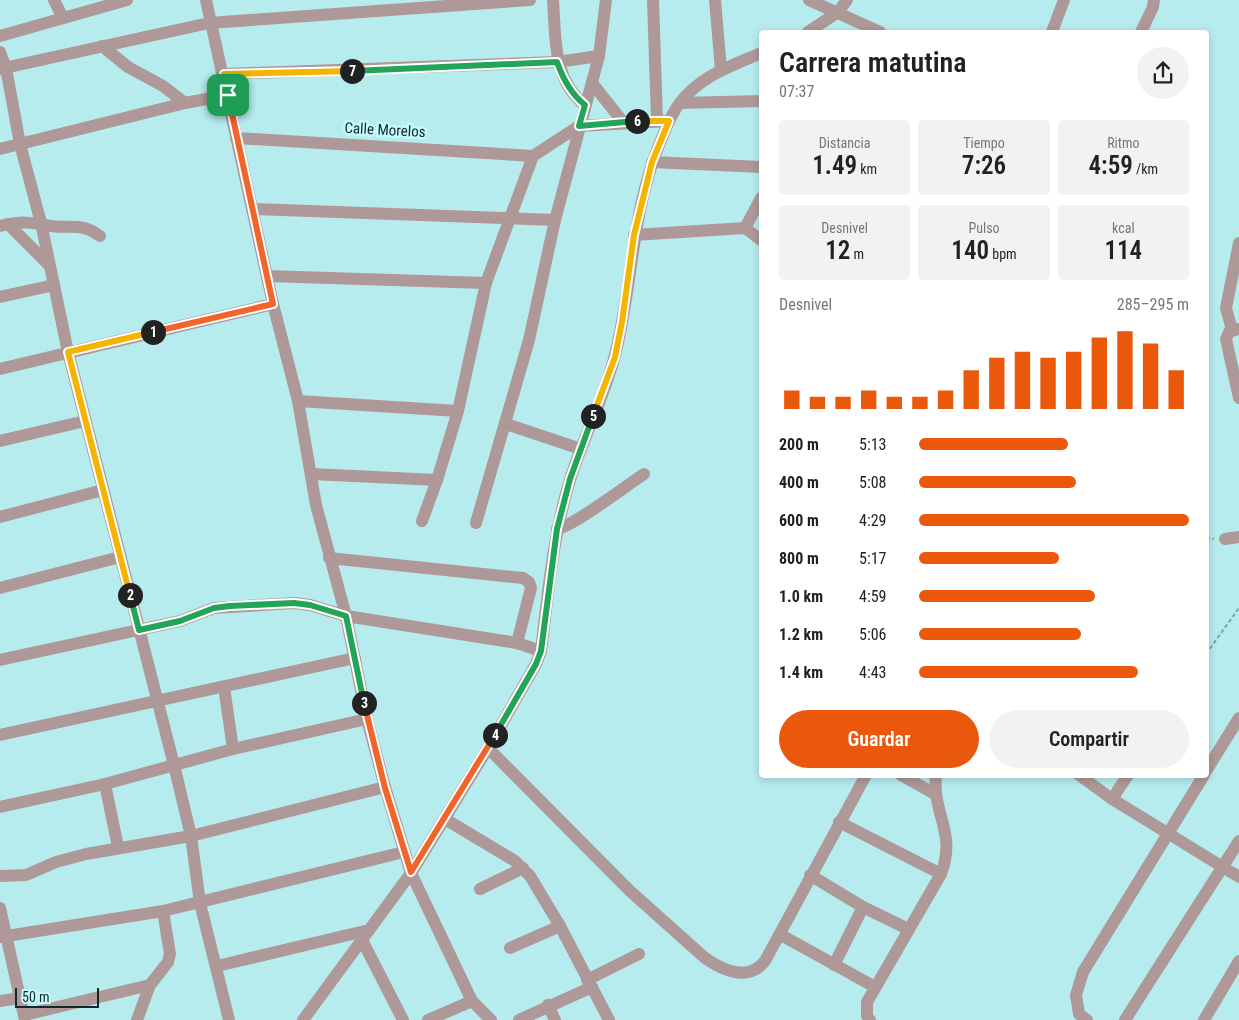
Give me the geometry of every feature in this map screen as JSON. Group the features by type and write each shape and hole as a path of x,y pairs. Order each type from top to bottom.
{"street":[{"path":"54,0 63,18"},
{"path":"0,36 128,0"},
{"path":"206,0 209,23 224,74 236,138 273,304 298,401 329,558 346,616 367,719 385,788 411,872 472,1002 491,1020"},
{"path":"3,68 209,23 447,3 530,0"},
{"path":"553,0 557,62 564,80 578,99 585,105"},
{"path":"476,523 529,340 555,220 599,56 606,0"},
{"path":"303,1020 411,872 488,748 536,664 541,651 557,529 581,449 615,357 622,322 634,235 663,121 653,0"},
{"path":"716,0 721,70"},
{"path":"809,0 876,30"},
{"path":"811,30 838,12 847,0"},
{"path":"1053,30 1064,0"},
{"path":"1142,30 1153,8 1154,0"},
{"path":"102,46 128,67 163,86 185,104"},
{"path":"0,52 20,144 42,223 68,352 191,836 200,903 229,1020"},
{"path":"422,521 437,480 458,411 486,283 533,156 579,126 663,121 695,86 721,70 759,54"},
{"path":"224,74 557,62 599,56"},
{"path":"592,83 623,122"},
{"path":"0,149 228,95"},
{"path":"680,103 759,101"},
{"name":"Calle Morelos","path":"236,138 533,156"},
{"path":"652,162 759,167"},
{"path":"745,228 759,202"},
{"path":"252,209 555,220"},
{"path":"4,225 42,223 50,226 78,226 89,228 100,236"},
{"path":"4,225 50,265"},
{"path":"634,235 745,228 759,238"},
{"path":"1239,243 1226,308 1235,330 1227,335 1226,344 1239,398"},
{"path":"267,276 486,283"},
{"path":"0,297 54,285"},
{"path":"0,368 273,304"},
{"path":"298,401 458,411"},
{"path":"0,441 85,421"},
{"path":"506,424 581,449"},
{"path":"311,474 437,480"},
{"path":"557,529 567,528 578,517 644,474"},
{"path":"0,517 103,490"},
{"path":"1225,539 1239,537"},
{"path":"0,588 120,557"},
{"path":"329,558 523,578 529,582 531,588 517,643"},
{"path":"0,660 180,621 214,608 294,603 310,605 346,616 517,643 541,651"},
{"path":"0,734 355,658"},
{"path":"224,687 233,749"},
{"path":"1209,766 1239,718"},
{"path":"0,807 105,784 233,749 367,719"},
{"path":"488,748 630,891 705,958 717,966 738,973 754,971 766,961 781,935 810,874 864,778"},
{"path":"906,778 935,794"},
{"path":"870,1020 866,1009 875,987 941,874 946,861 947,842 935,794 936,778"},
{"path":"1083,778 1112,799 1239,877"},
{"path":"1112,799 1126,778"},
{"path":"1087,1020 1079,1014 1077,1001 1083,972 1202,778"},
{"path":"105,784 118,847"},
{"path":"0,876 26,875 56,862 118,847 191,836 385,788"},
{"path":"445,819 523,868 560,926 609,1020"},
{"path":"839,822 941,874"},
{"path":"1125,1020 1239,841"},
{"path":"4,937 164,911 404,852"},
{"path":"480,888 523,868"},
{"path":"810,874 863,907 908,929"},
{"path":"834,965 863,907"},
{"path":"0,908 4,937 24,1017 150,985"},
{"path":"138,1020 150,985 168,962 170,954 164,911"},
{"path":"510,948 560,926"},
{"path":"217,966 365,935"},
{"path":"365,935 403,1020"},
{"path":"781,935 875,987"},
{"path":"519,1020 590,984 639,954"},
{"path":"1204,1020 1239,961"},
{"path":"0,1001 20,998"},
{"path":"428,1020 472,1002"},
{"path":"548,1005 556,1020"}],"path":[{"path":"1209,650 1239,608"}],"route":[{"path":"557,62 564,80 572,92 585,105 579,126 658,120 669,121 652,162 634,235 622,322 615,357 570,479 557,529 541,651 536,664 488,748 411,872 385,788 367,719 346,616 310,605 294,603 230,606 214,608 180,621 139,630 68,352 197,320 273,304 228,95 224,74 380,70 557,62"}]}
